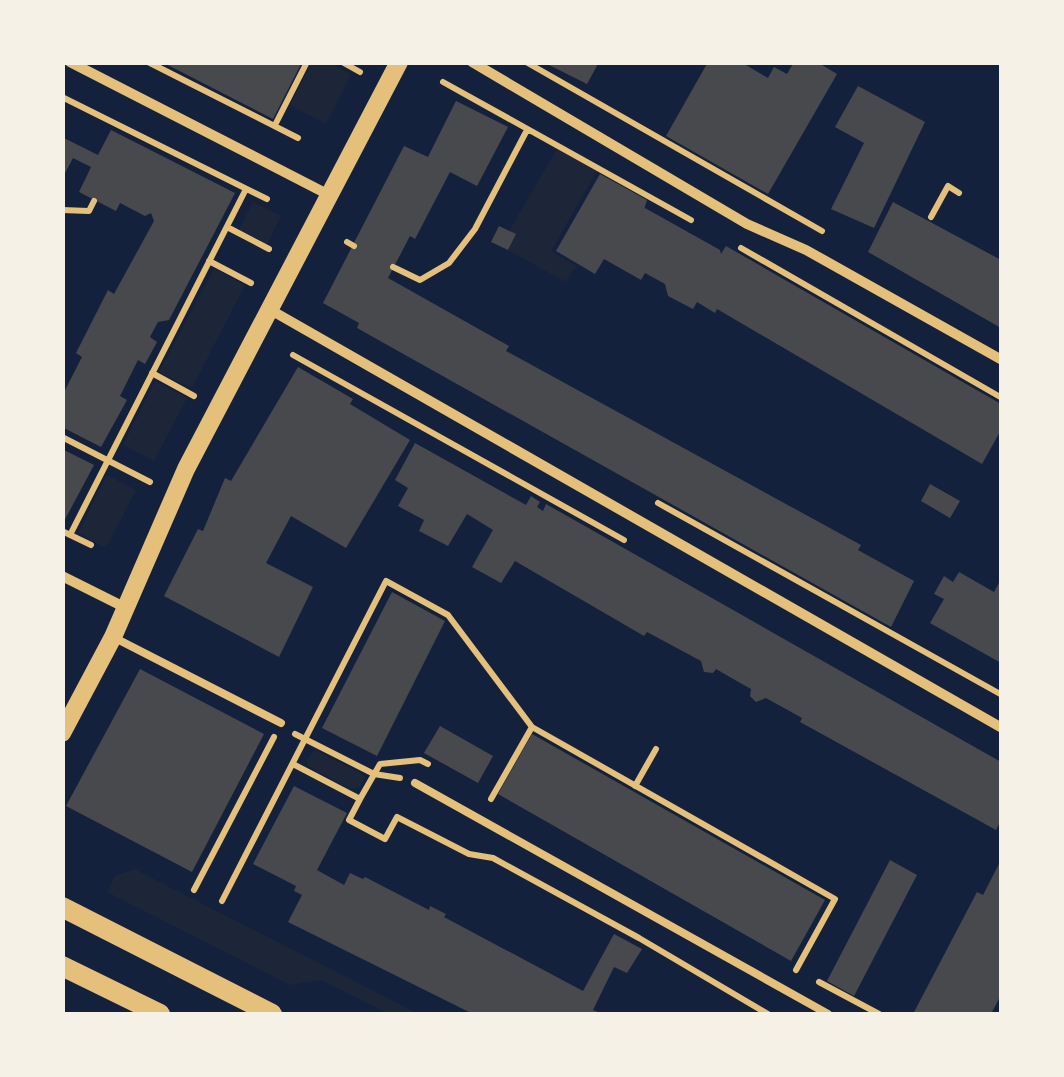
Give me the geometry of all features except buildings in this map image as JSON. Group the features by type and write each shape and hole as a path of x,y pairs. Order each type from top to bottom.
{"main road":[{"path":"62,906 272,1014"},
{"path":"62,966 160,1014"}],"street":[{"path":"70,62 331,196"},
{"path":"62,734 126,608 186,469 399,62"},
{"path":"472,62 747,224 806,250 1002,360"},
{"path":"269,309 1002,728"},
{"path":"62,576 126,608"}],"lane":[{"path":"112,637 281,723"},
{"path":"416,783 828,1014"}],"path":[{"path":"148,62 298,138"},
{"path":"275,125 307,62"},
{"path":"342,62 360,72"},
{"path":"526,62 832,236"},
{"path":"443,82 701,225"},
{"path":"62,97 267,199"},
{"path":"393,266 420,280 448,264 475,229 527,130"},
{"path":"931,217 948,186 959,193"},
{"path":"92,546 66,533 246,189"},
{"path":"62,210 89,211 94,201"},
{"path":"227,227 269,249"},
{"path":"736,245 1002,398"},
{"path":"209,262 251,284"},
{"path":"152,373 194,396"},
{"path":"62,437 150,482"},
{"path":"222,901 386,581 448,615 532,727 835,899 796,970"},
{"path":"194,890 281,723"},
{"path":"492,800 532,727"},
{"path":"295,734 374,774"},
{"path":"635,786 656,749"},
{"path":"360,799 349,820 386,839 397,817 469,854 493,858 768,1014"}],"shaded area":[{"path":"312,62 330,63 351,74 326,124 290,105"},
{"path":"557,149 597,171 551,251 576,266 566,282 508,250 516,235 509,231"},
{"path":"253,202 281,216 267,245 239,230"},
{"path":"214,269 245,285 192,388 159,372"},
{"path":"155,381 187,398 154,461 123,445"},
{"path":"107,475 136,490 106,548 78,533"},
{"path":"315,750 362,774 365,778 360,787 350,789 308,766 307,760"},
{"path":"134,869 419,1014 389,1014 321,980 290,985 107,892 115,876"}]}
